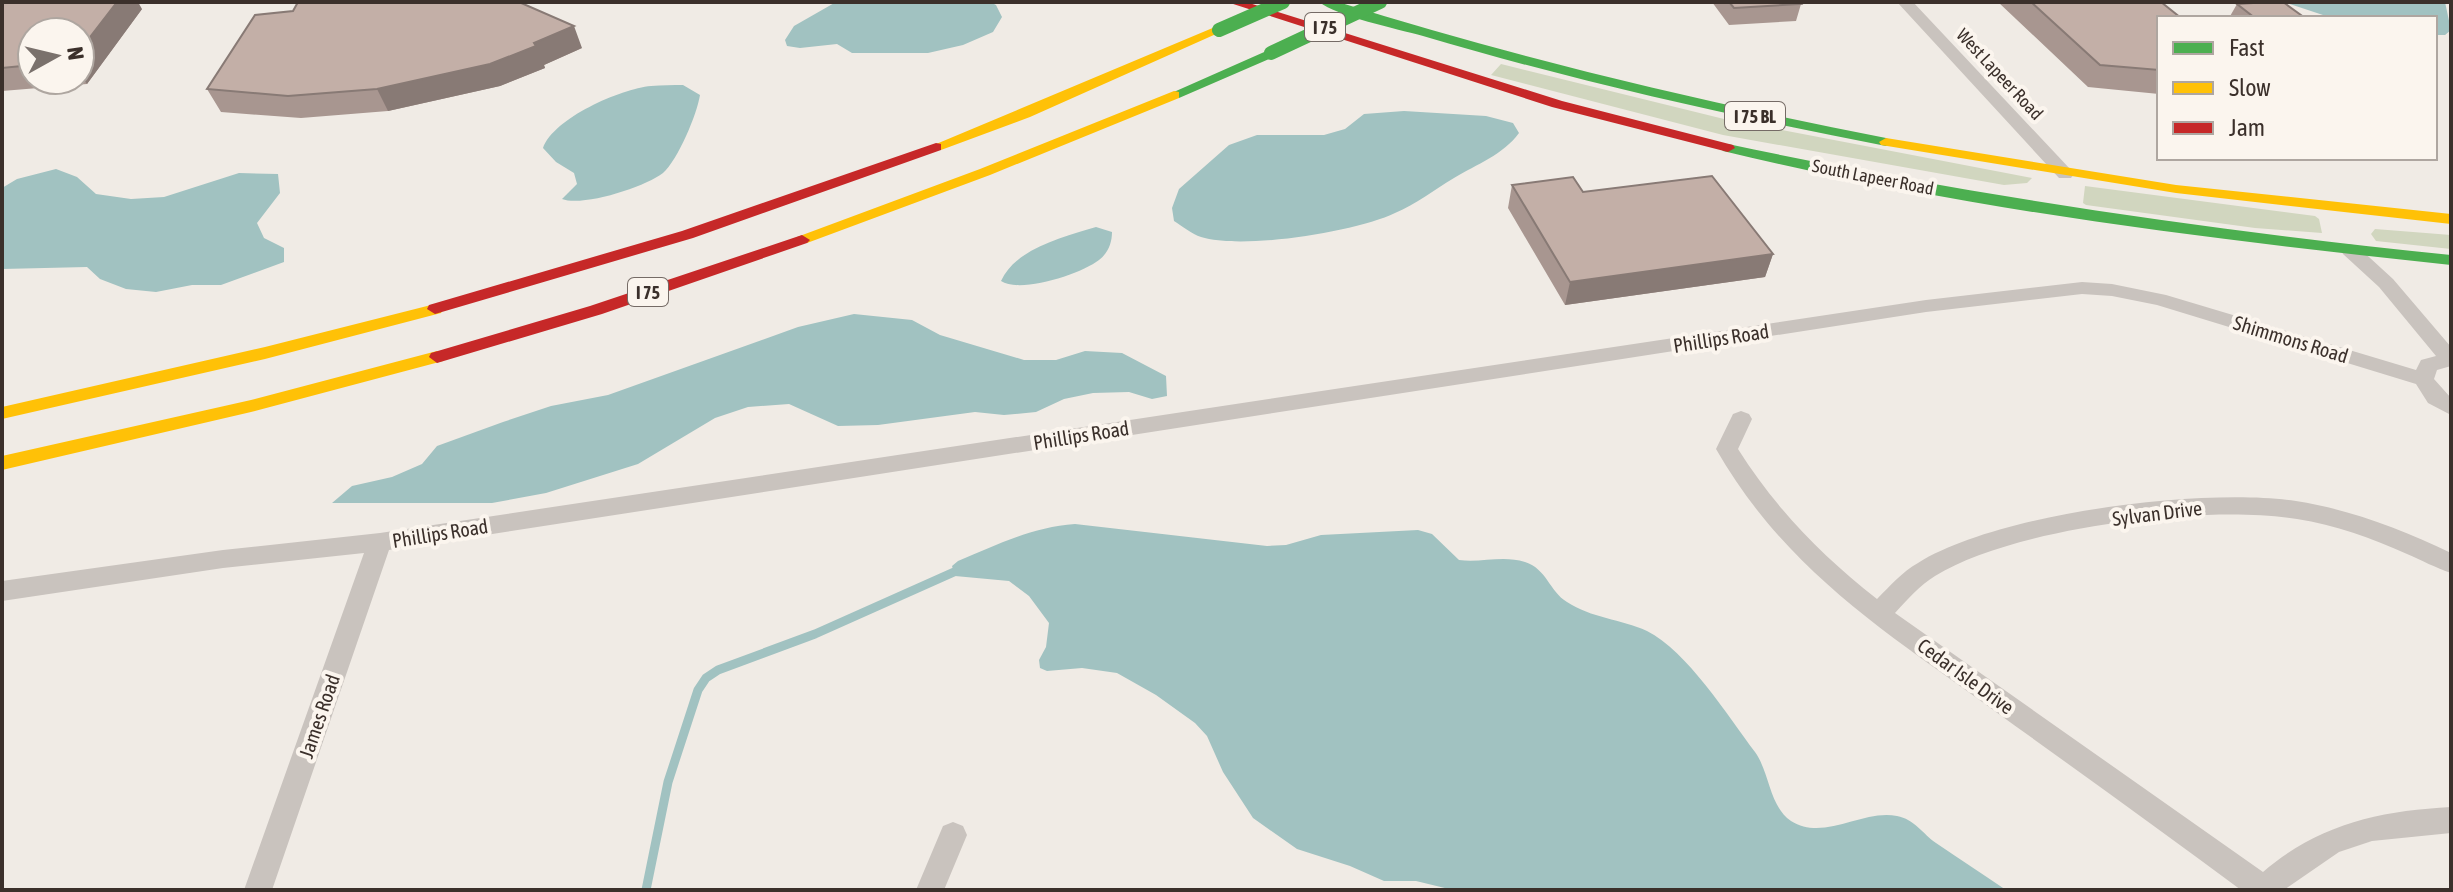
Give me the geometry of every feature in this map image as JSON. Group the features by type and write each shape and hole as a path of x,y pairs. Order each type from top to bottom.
{"main road":[{"name":"South Lapeer Road","path":"1233,2 1461,76 1642,126 1808,164 2039,207 2199,232 2451,260"},
{"name":"I 75","path":"2,413 265,353 505,291 755,214 1025,114 1283,2"},
{"name":"South Lapeer Road","path":"1325,2 1449,42 1661,96 1820,130 2065,174 2451,219"},
{"name":"I 75","path":"2,463 323,387 496,340 693,278 839,229 981,175 1154,105 1380,2"},
{"path":"2039,207 2068,201 2074,193 2065,174"},
{"path":"2350,250 2340,227 2351,213 2366,211"}],"street":[{"name":"West Lapeer Road","path":"1905,2 2065,174"},
{"path":"2350,250 2386,283 2450,358 2428,365 2423,379 2436,398 2451,408"},
{"name":"Phillips Road","path":"2,591 223,559 380,542 1926,306 2082,288 2159,299"},
{"name":"Shimmons Road","path":"2159,299 2423,379"},
{"name":"Cedar Isle Drive","path":"1741,419 1727,449 1741,477 1804,554 1879,614 2265,890"},
{"name":"Sylvan Drive","path":"1879,614 1927,569 1957,553 2016,536 2172,509 2253,505 2297,510 2381,533 2451,564"},
{"name":"James Road","path":"258,890 380,542"},
{"path":"2265,890 2287,867 2336,836 2397,822 2451,820"},
{"path":"930,890 953,835"}],"green space":[{"path":"1501,64 1724,119 2032,178 2027,183 2004,185 1723,135 1491,75"},
{"path":"2085,186 2315,216 2319,219 2322,233 2255,228 2086,205 2083,203"},
{"path":"2375,229 2451,235 2451,249 2376,241 2371,234"}],"water":[{"path":"836,2 990,2 996,5 1002,17 993,32 963,45 928,53 852,53 837,44 800,48 787,46 785,40 794,26"},
{"path":"2284,2 2445,2 2451,30 2445,35 2437,35 2437,16 2326,16"},
{"path":"683,85 700,95 681,148 663,173 614,194 584,200 562,199 577,184 574,173 556,162 543,148 560,126 606,99 638,88"},
{"path":"1404,111 1486,116 1513,123 1519,133 1497,153 1410,205 1354,227 1299,237 1243,241 1201,237 1174,221 1172,208 1179,189 1229,145 1257,135 1324,135 1345,129 1364,114"},
{"path":"56,169 77,177 96,194 131,199 164,197 239,173 278,174 280,193 257,223 264,238 284,248 284,262 221,285 192,285 156,292 126,289 100,279 87,267 2,269 2,188 17,179"},
{"path":"1096,227 1112,232 1109,248 1099,260 1065,276 1036,284 1001,281 1008,270 1029,252"},
{"path":"854,314 912,320 940,335 1024,360 1056,360 1085,351 1122,353 1166,376 1167,396 1152,399 1129,392 1093,393 1064,399 1036,412 1004,415 975,412 878,425 838,426 789,404 748,407 715,418 638,464 546,493 492,503 332,503 352,486 392,477 422,464 437,446 503,422 551,406 608,395 798,327"},
{"path":"1075,524 1267,546 1286,545 1321,535 1418,530 1432,534 1459,560 1508,559 1525,562 1538,570 1567,602 1586,612 1647,631 1677,653 1755,752 1778,807 1791,821 1804,827 1817,828 1870,817 1897,816 1913,823 1936,843 2006,890 1453,890 1416,881 1384,881 1297,849 1253,818 1223,772 1207,736 1195,723 1156,695 1117,673 1082,668 1047,671 1040,668 1039,660 1046,647 1049,623 1029,596 1009,581 955,576 952,566 958,561 1029,533"}],"building":[{"path":"2,2 117,2 96,29 96,16 16,16 16,67 2,68"},
{"path":"298,2 519,2 574,26 534,43 536,46 490,64 377,89 288,96 207,89 255,15 293,11"},
{"path":"1729,2 1799,2 1801,4 1734,8"},
{"path":"2031,2 2161,2 2178,16 2157,16 2157,70 2100,65"},
{"path":"2283,2 2302,16 2252,16 2237,4"},
{"path":"1712,176 1773,254 1570,282 1512,185 1573,177 1583,192"}],"waterway":[{"path":"646,890 668,782 698,690 706,678 718,670 815,634 954,572"}],"traffic: fast":[{"path":"1219,30 1283,2"},
{"path":"1325,2 1464,44 1603,81 1886,142"},
{"path":"1271,53 1380,2"},
{"path":"1174,95 1271,53"},
{"path":"1728,148 1907,185 2087,215 2269,240 2451,260"}],"traffic: slow":[{"path":"936,147 1025,114 1219,30"},
{"path":"802,240 985,172 1174,95"},
{"path":"1886,142 2176,189 2451,219"},
{"path":"2,413 265,353 435,309"},
{"path":"2,463 251,406 437,357"}],"traffic: jam":[{"path":"1233,2 1557,104 1728,148"},
{"path":"435,309 562,274 687,234 936,147"},
{"path":"437,357 596,310 802,240"}]}
